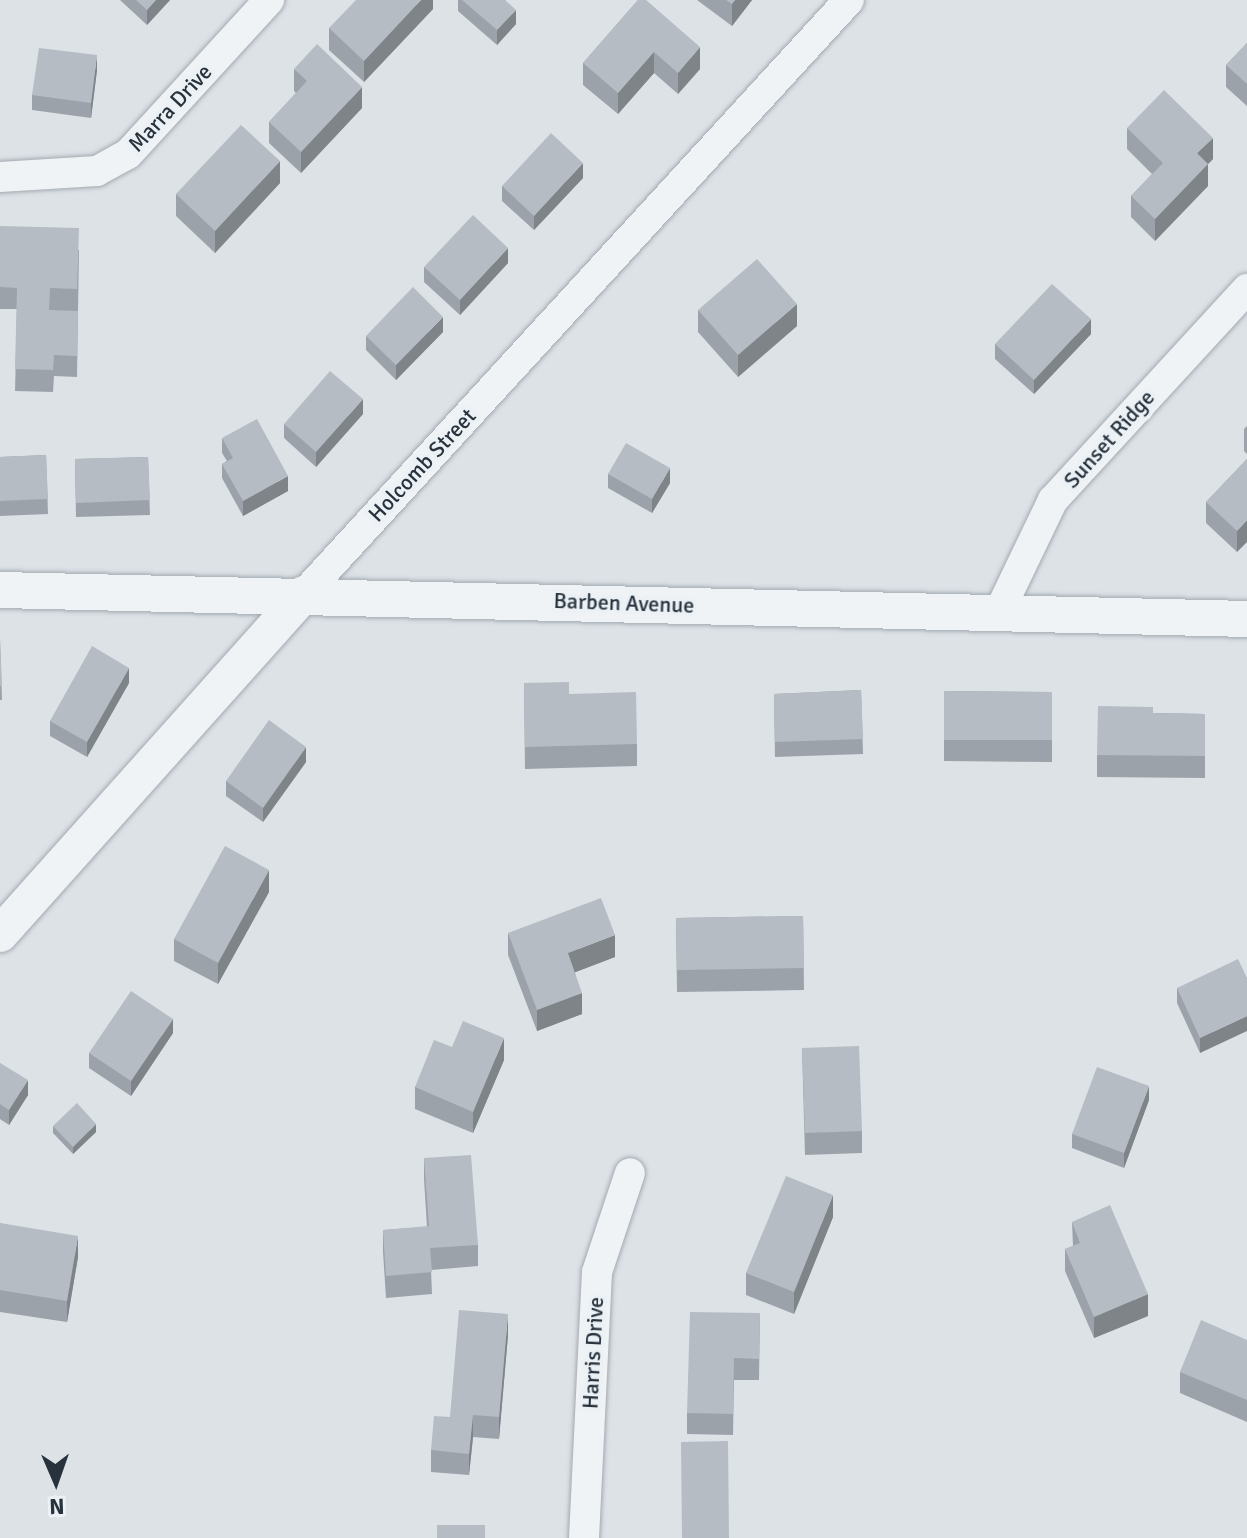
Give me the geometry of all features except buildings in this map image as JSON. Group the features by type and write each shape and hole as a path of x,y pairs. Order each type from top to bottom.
{"street":[{"name":"Marra Drive","path":"0,177 97,171 128,154 269,0"},
{"name":"Holcomb Street","path":"0,934 304,594 849,0"},
{"name":"Sunset Ridge","path":"1000,610 1053,500 1247,289"},
{"name":"Barben Avenue","path":"0,590 1000,610 1247,619"},
{"name":"Harris Drive","path":"584,1538 597,1272 630,1173"}]}
